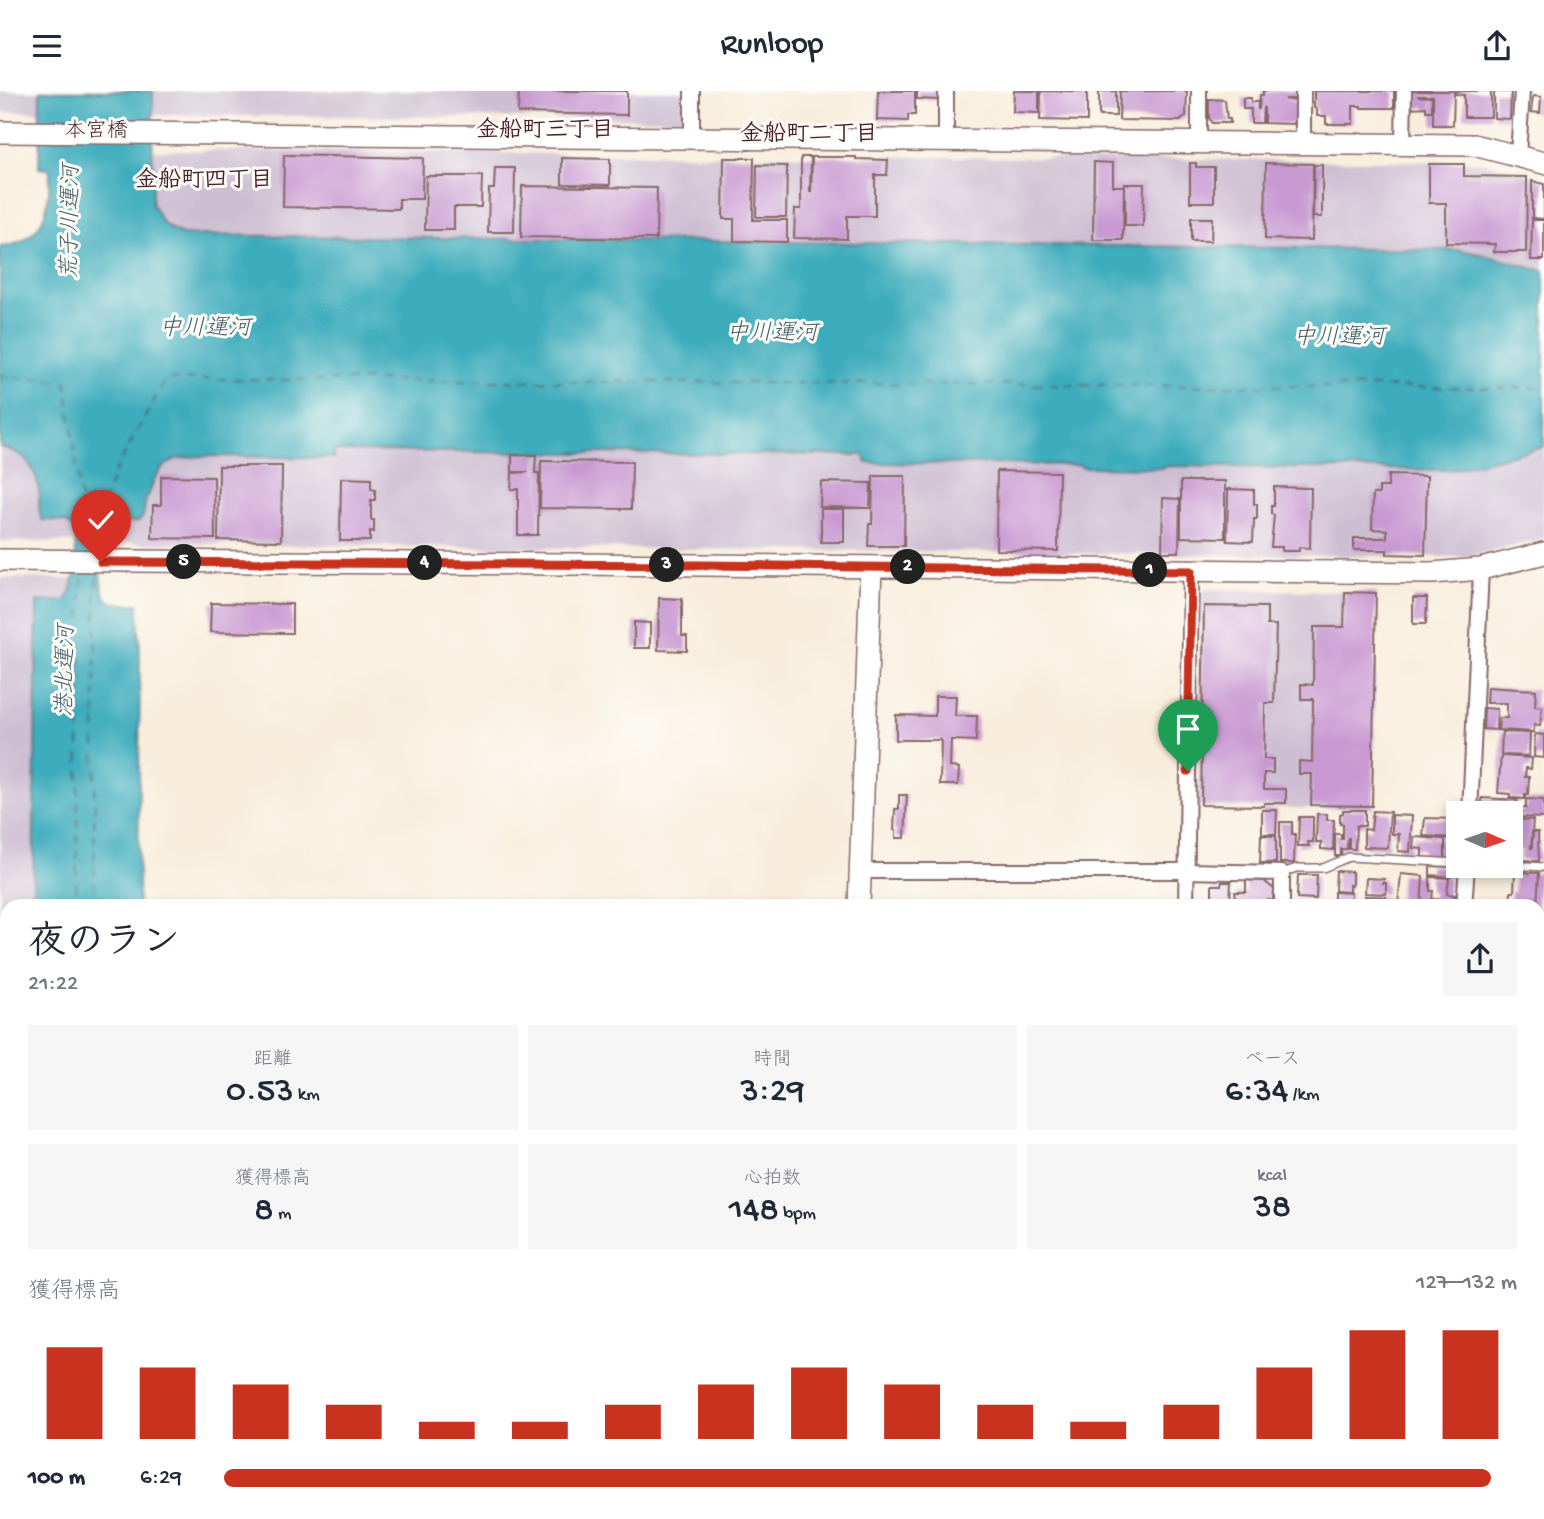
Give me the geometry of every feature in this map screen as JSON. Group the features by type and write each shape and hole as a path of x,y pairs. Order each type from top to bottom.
{"street":[{"path":"692,91 692,137"},
{"path":"946,91 946,139"},
{"path":"1199,91 1199,142"},
{"path":"1303,91 1303,143"},
{"path":"1403,144 1404,91"},
{"path":"1518,157 1522,91"},
{"name":"本宮橋","path":"10,132 1474,145 1544,163"},
{"path":"0,560 1432,573 1481,569 1544,553"},
{"path":"859,899 871,567"},
{"path":"1470,801 1481,569"},
{"path":"1186,899 1191,571"},
{"path":"861,871 1282,873 1282,899"},
{"path":"1465,899 1466,879"}],"lane":[{"path":"1282,873 1297,868 1323,868 1349,857 1446,862"},
{"path":"1523,866 1544,867"}],"shaded area":[{"path":"0,91 40,91 40,112 0,112"},
{"path":"153,91 683,91 683,117 153,115"},
{"path":"153,150 1482,162 1544,179 1544,271 1459,250 183,235 163,223 152,205"},
{"path":"0,447 17,453 35,474 39,488 39,515 42,520 72,525 75,542 0,541"},
{"path":"1544,447 1544,539 1465,557 101,543 105,526 118,522 137,522 154,479 163,467 176,459 187,457 334,458 334,451 864,455 1163,466 1449,470"},
{"path":"0,578 74,579 66,601 37,601 33,899 0,899"},
{"path":"1207,589 1376,592 1374,809 1198,807 1200,593"}],"water":[{"path":"40,91 153,91 152,205 163,223 183,235 1459,250 1481,254 1544,271 1544,447 1450,470 867,463 863,455 335,451 334,458 200,456 176,459 163,467 154,479 146,498 143,517 137,522 118,522 105,526 100,553 100,577 105,596 116,603 138,604 138,899 33,899 37,601 66,601 73,585 76,557 75,530 65,522 42,520 35,475 22,456 0,447 0,247 28,238 42,220 46,209 50,169 39,168"}],"building":[{"path":"519,91 627,91 627,115 518,113"},
{"path":"878,91 915,91 915,115 908,115 908,121 877,120"},
{"path":"917,91 939,91 939,100 917,99"},
{"path":"1014,91 1039,91 1039,113 1013,112"},
{"path":"1041,91 1087,91 1087,121 1040,120"},
{"path":"1099,91 1116,91 1116,116 1099,116"},
{"path":"1120,91 1187,91 1186,116 1180,121 1119,120"},
{"path":"1263,91 1298,91 1297,99 1285,99 1296,101 1296,121 1293,124 1264,123 1264,108 1262,123 1251,123 1251,109 1243,109 1243,98 1258,102 1259,109"},
{"path":"1314,91 1394,91 1394,108 1353,106 1353,124 1326,124 1326,116 1317,116 1317,109 1314,108"},
{"path":"1412,91 1454,91 1453,125 1433,125 1433,96 1417,96 1432,97 1432,111 1426,111 1426,107 1411,108"},
{"path":"1456,91 1491,91 1491,117 1464,117 1464,95 1455,94"},
{"path":"1494,92 1511,92 1510,119 1494,118"},
{"path":"1533,96 1541,97 1540,113 1531,112"},
{"path":"1209,99 1225,100 1230,123 1212,123 1209,118"},
{"path":"284,155 423,158 422,199 399,199 399,209 283,207"},
{"path":"801,157 811,157 810,192 812,157 888,160 887,175 875,175 875,216 847,216 847,239 794,238 795,209 801,209"},
{"path":"562,158 610,159 610,185 562,184"},
{"path":"724,158 754,158 753,220 787,220 787,242 734,241 734,219 723,219"},
{"path":"1094,162 1113,163 1113,186 1124,186 1123,240 1093,240"},
{"path":"1190,163 1196,163 1196,167 1214,167 1214,202 1190,202"},
{"path":"1266,163 1313,164 1312,240 1265,239"},
{"path":"1429,164 1464,164 1464,176 1527,177 1526,252 1494,252 1495,244 1446,243 1446,203 1429,203"},
{"path":"757,165 787,166 786,217 756,217"},
{"path":"1314,165 1322,165 1322,217 1313,217"},
{"path":"495,168 515,168 514,232 488,232 489,189 494,189"},
{"path":"426,176 482,176 481,207 454,207 454,230 425,230"},
{"path":"1532,181 1544,184 1544,219 1532,218"},
{"path":"1125,184 1144,184 1143,226 1125,226"},
{"path":"522,186 657,188 656,239 521,237"},
{"path":"1191,218 1212,218 1211,241 1191,241"},
{"path":"1532,220 1544,220 1544,260 1531,260"},
{"path":"512,455 536,455 535,473 539,473 538,535 518,535 518,489 511,489 512,473 528,472 512,472"},
{"path":"541,461 632,462 631,509 540,508"},
{"path":"219,466 282,466 281,541 218,540"},
{"path":"997,471 1059,472 1058,551 996,550"},
{"path":"1388,475 1427,476 1425,555 1387,554 1387,550 1354,550 1354,538 1387,538 1387,530 1372,529 1373,494 1379,494 1379,487 1388,487"},
{"path":"161,476 214,477 215,539 152,538 153,505 161,505"},
{"path":"873,476 905,476 904,546 868,546 869,524 872,524"},
{"path":"341,478 371,479 375,500 371,500 374,532 370,531 370,541 340,541"},
{"path":"1181,481 1225,481 1225,538 1181,537"},
{"path":"821,482 871,483 870,508 820,507"},
{"path":"1274,487 1311,488 1310,548 1299,547 1299,551 1282,551 1282,547 1271,547"},
{"path":"1228,489 1254,490 1257,519 1254,519 1253,542 1227,541"},
{"path":"1163,498 1180,499 1179,552 1162,552"},
{"path":"821,509 844,509 844,542 821,542"},
{"path":"1345,592 1376,593 1372,806 1311,805 1312,774 1299,774 1299,761 1312,762 1313,699 1301,699 1301,684 1313,685 1314,627 1344,627"},
{"path":"659,598 682,599 682,636 687,636 687,651 658,650"},
{"path":"1413,598 1427,598 1426,624 1413,624"},
{"path":"211,603 292,604 292,633 210,632"},
{"path":"1204,606 1267,607 1267,625 1276,625 1274,703 1265,703 1264,759 1273,759 1273,773 1264,773 1264,789 1286,789 1286,803 1264,803 1264,806 1201,805"},
{"path":"634,622 650,623 650,648 634,648"},
{"path":"1487,687 1536,690 1535,706 1542,707 1540,726 1534,725 1534,732 1498,730 1499,718 1507,718 1507,703 1486,703"},
{"path":"935,696 956,696 955,716 977,716 976,741 951,740 950,767 959,768 958,785 940,785 941,740 896,740 896,715 935,716"},
{"path":"1484,708 1497,709 1496,730 1483,729"},
{"path":"1502,732 1530,733 1529,756 1501,755"},
{"path":"1535,734 1544,735 1544,758 1534,757"},
{"path":"1501,756 1532,758 1531,769 1526,768 1525,777 1529,777 1528,795 1525,795 1525,799 1510,798 1510,794 1498,793"},
{"path":"899,795 907,795 905,838 896,838 894,830"},
{"path":"1482,798 1517,800 1517,801 1482,801"},
{"path":"1526,799 1544,800 1544,818 1523,817 1523,808 1526,808"},
{"path":"1262,810 1277,810 1276,834 1262,834"},
{"path":"1343,810 1365,810 1365,826 1356,826 1355,849 1349,849 1348,838 1347,849 1341,849 1341,856 1335,856 1335,834 1341,834 1343,839 1340,814"},
{"path":"1373,811 1390,812 1388,848 1364,847 1364,829 1371,830"},
{"path":"1317,814 1327,814 1327,820 1334,820 1333,850 1321,849 1321,842 1316,842"},
{"path":"1392,815 1412,816 1410,852 1398,851 1399,834 1392,834"},
{"path":"1299,817 1313,817 1313,842 1308,842 1309,846 1298,846"},
{"path":"1425,818 1446,819 1446,838 1423,836"},
{"path":"1523,820 1533,820 1531,848 1533,832 1538,832 1539,861 1523,860"},
{"path":"1280,822 1292,822 1292,834 1295,834 1294,863 1280,863"},
{"path":"1261,835 1276,836 1276,863 1260,863"},
{"path":"1414,837 1445,839 1445,859 1422,857 1422,849 1413,848"},
{"path":"1430,866 1446,867 1446,877 1430,875"},
{"path":"1336,871 1352,872 1349,892 1335,891"},
{"path":"1523,872 1539,873 1537,899 1511,899 1511,892 1514,892 1515,879 1522,879"},
{"path":"1401,874 1423,876 1422,899 1399,899"},
{"path":"1298,875 1317,875 1316,899 1297,898"},
{"path":"1430,877 1446,878 1449,879 1447,894 1455,895 1454,899 1432,899 1433,891 1430,891"},
{"path":"1366,878 1384,879 1386,894 1365,893"},
{"path":"1246,880 1264,881 1274,889 1273,899 1236,899 1235,892 1246,892"},
{"path":"1222,882 1231,882 1230,899 1212,899 1212,885 1221,885"},
{"path":"1334,892 1351,893 1351,899 1334,899"},
{"path":"1365,896 1386,897 1386,899 1365,899"}],"ferry route":[{"path":"0,376 66,382 83,519 82,552"},
{"path":"96,551 96,522 114,473 166,379 1544,388"},
{"path":"94,899 96,571"},
{"path":"76,899 82,572"}],"district":[{"name":"金船町三丁目","path":"545,131"},
{"name":"金船町二丁目","path":"809,135"},
{"name":"金船町四丁目","path":"204,181"}],"route":[{"path":"101,562 1191,571 1188,771"}],"water label":[{"name":"荒子川運河","path":"72,222"},
{"name":"中川運河","path":"205,329"},
{"name":"中川運河","path":"772,334"},
{"name":"中川運河","path":"1339,338"},
{"name":"港北運河","path":"67,671"}]}
